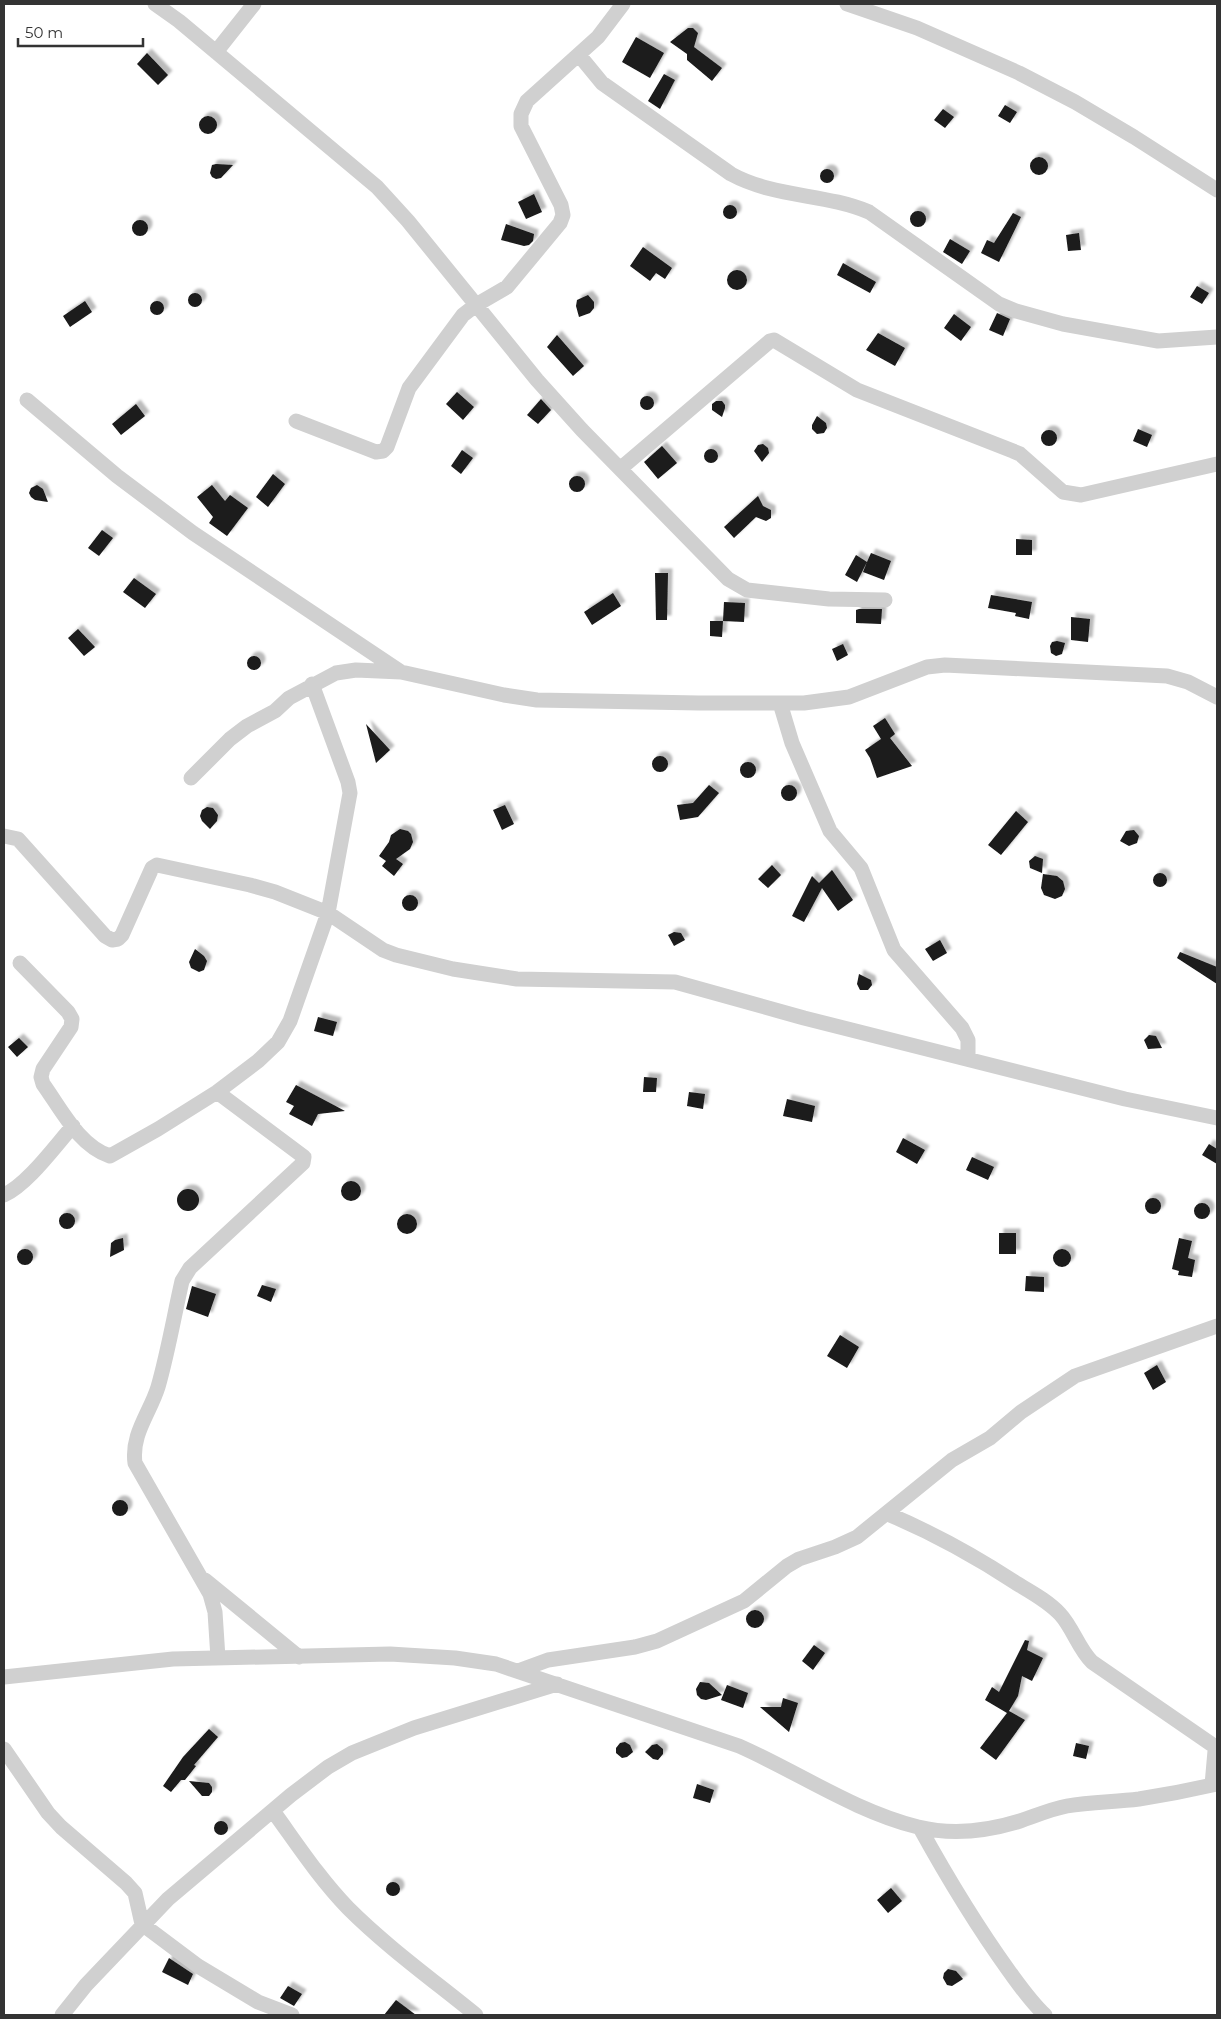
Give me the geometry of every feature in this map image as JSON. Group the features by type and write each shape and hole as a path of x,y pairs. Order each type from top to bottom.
{"street":[{"path":"155,4 216,52 378,187 408,221 537,380 728,580 736,586 747,590 829,599 885,600"},
{"path":"216,52 254,4"},
{"path":"296,421 376,452 383,451 387,447 409,388 463,314 507,288 560,223 563,215 561,205 521,126 521,114 527,101 537,90 579,56 598,37 623,4"},
{"path":"847,4 917,28 1019,73 1075,102 1217,190"},
{"path":"579,56 602,84 731,174 749,184 848,205 868,212 999,304 1063,324 1158,340 1217,337"},
{"path":"620,469 770,341 774,340 857,390 1020,454 1063,492 1069,495 1081,495 1217,464"},
{"path":"26,400 117,476 193,533 400,672"},
{"path":"191,778 230,739 247,726 275,711 289,698 312,684 336,673 356,670 400,672 504,695 537,700 699,704 804,703 849,697 927,668 945,665 1167,676 1188,682 1217,697"},
{"path":"20,964 68,1012 72,1019 71,1027 43,1070 41,1077 43,1084 73,1126 92,1148 110,1156 217,1092 258,1061 278,1042 290,1021 328,913 350,793 348,782 312,684"},
{"path":"780,703 792,742 830,831 861,868 894,950 962,1028 968,1040 968,1059"},
{"path":"4,836 18,839 105,936 112,940 118,940 122,935 152,868 157,865 250,884 275,892 328,913 383,950 453,970 517,979 675,982 804,1018 1125,1099 1217,1118"},
{"path":"217,1092 304,1157 303,1163 190,1268 182,1281 157,1390 134,1441 135,1463 164,1517 210,1594 215,1612 218,1658"},
{"path":"4,1195 25,1179 73,1126"},
{"path":"518,1671 548,1660 635,1647 657,1641 744,1601 786,1566 856,1537 888,1514 952,1460 990,1438 1021,1412 1075,1376 1217,1326"},
{"path":"4,1677 151,1660 218,1658 390,1654 455,1658 496,1664 738,1746 770,1760 856,1804 920,1828 955,1831 984,1830 1018,1822 1064,1807 1089,1802 1138,1799 1215,1785 1214,1746 1092,1662 1086,1656 1068,1624 1047,1603 975,1556 928,1530 888,1514"},
{"path":"200,1576 299,1657"},
{"path":"62,2015 86,1985 142,1924 168,1899 328,1767 352,1754 414,1728 557,1684"},
{"path":"4,1749 48,1814 135,1893 142,1924 198,1966 258,2002 292,2015"},
{"path":"273,1811 319,1875 347,1907 378,1936 476,2015"},
{"path":"920,1828 990,1945 1035,2006 1045,2015"}],"building":[{"path":"688,28 693,28 698,33 694,47 722,68 712,81 687,60 687,54 670,42"},
{"path":"636,37 664,53 650,78 622,62"},
{"path":"147,53 168,75 158,85 137,64"},
{"path":"664,74 675,80 660,109 648,101"},
{"path":"1005,105 1017,112 1010,123 998,116"},
{"path":"943,109 954,117 945,128 934,120"},
{"path":"208,116 214,119 217,125 214,131 208,134 202,131 199,125 202,119"},
{"path":"1039,157 1045,160 1048,166 1045,172 1039,175 1033,172 1030,166 1033,160"},
{"path":"212,165 233,165 221,178 216,179 210,173"},
{"path":"824,169 830,169 834,176 830,183 824,183 820,179 820,173"},
{"path":"534,194 542,212 526,219 518,202"},
{"path":"727,205 733,205 737,212 733,219 727,219 723,215 723,209"},
{"path":"915,211 921,211 926,216 924,225 915,227 910,222 910,216"},
{"path":"1013,213 1021,217 999,262 981,253 987,240 994,243"},
{"path":"140,220 148,228 140,236 132,228"},
{"path":"506,224 534,234 533,241 529,245 524,246 501,240"},
{"path":"1079,233 1081,250 1068,251 1066,235"},
{"path":"950,239 970,251 962,264 943,252"},
{"path":"643,247 672,268 665,279 656,273 650,281 630,266"},
{"path":"843,263 876,282 870,293 837,275"},
{"path":"737,270 744,273 747,280 744,287 737,290 730,287 727,280 730,273"},
{"path":"1197,286 1209,293 1202,304 1190,297"},
{"path":"192,293 198,293 202,300 198,307 192,307 188,303 188,297"},
{"path":"588,295 594,302 594,308 590,313 579,317 576,306 577,300"},
{"path":"85,301 92,312 70,327 63,316"},
{"path":"154,301 160,301 164,308 160,315 154,315 150,311 150,305"},
{"path":"997,313 1010,319 1003,336 989,330"},
{"path":"954,314 971,327 961,341 944,328"},
{"path":"878,333 905,348 895,366 866,350"},
{"path":"557,335 584,366 573,376 547,347"},
{"path":"457,392 474,407 463,420 446,404"},
{"path":"647,396 652,398 654,403 652,408 647,410 642,408 640,403 642,398"},
{"path":"541,399 551,410 538,424 527,415"},
{"path":"716,401 722,401 725,405 722,417 712,410 712,404"},
{"path":"136,404 145,416 121,435 112,424"},
{"path":"817,416 826,423 827,428 824,433 817,434 812,429"},
{"path":"1138,429 1152,435 1147,447 1133,441"},
{"path":"1049,430 1057,438 1049,446 1041,438"},
{"path":"763,444 768,448 769,453 762,462 754,451 758,445"},
{"path":"662,446 677,463 658,479 644,462"},
{"path":"708,449 714,449 718,456 714,463 708,463 704,459 704,453"},
{"path":"462,450 473,458 461,474 451,466"},
{"path":"273,474 285,484 268,507 256,497"},
{"path":"574,476 580,476 585,481 583,490 574,492 569,487 569,481"},
{"path":"37,485 43,489 48,502 35,500 31,497 29,493 31,488"},
{"path":"212,485 225,501 230,495 248,508 227,536 209,523 213,517 197,497"},
{"path":"758,496 763,506 771,510 771,518 766,521 756,517 734,538 724,527"},
{"path":"102,530 113,538 99,556 88,548"},
{"path":"1016,539 1032,540 1032,555 1016,555"},
{"path":"871,553 891,561 884,580 863,572"},
{"path":"856,555 867,562 857,582 845,575"},
{"path":"655,573 668,573 667,620 656,620"},
{"path":"134,578 156,594 145,608 123,592"},
{"path":"613,593 621,606 592,625 584,612"},
{"path":"991,595 1032,602 1029,619 1015,616 1016,613 988,608"},
{"path":"724,602 745,603 744,622 723,621"},
{"path":"882,609 881,624 856,623 856,610"},
{"path":"1071,617 1090,619 1088,642 1071,640"},
{"path":"710,621 723,621 722,637 710,636"},
{"path":"78,629 95,647 84,656 68,638"},
{"path":"1052,642 1065,643 1062,654 1056,656 1051,653 1050,646"},
{"path":"843,644 848,655 837,661 832,649"},
{"path":"251,656 257,656 261,663 257,670 251,670 247,666 247,660"},
{"path":"885,718 895,734 890,738 912,766 877,778 865,750 881,739 873,726"},
{"path":"366,724 390,750 376,763"},
{"path":"660,756 666,758 668,764 666,770 660,772 654,770 652,764 654,758"},
{"path":"748,762 754,764 756,770 754,776 748,778 742,776 740,770 742,764"},
{"path":"709,785 719,793 698,817 680,820 677,805 693,803"},
{"path":"789,785 795,787 797,793 795,799 789,801 783,799 781,793 783,787"},
{"path":"505,805 514,824 502,830 493,810"},
{"path":"207,807 213,808 218,815 217,821 210,829 200,816 202,810"},
{"path":"1016,811 1028,822 1001,855 988,845"},
{"path":"400,829 411,834 413,842 410,849 396,859 403,864 394,876 382,866 386,861 379,856 389,842 391,835"},
{"path":"1134,830 1139,836 1137,843 1129,846 1120,841 1126,831"},
{"path":"1035,856 1043,859 1042,873 1030,868 1029,861"},
{"path":"772,865 781,875 768,888 758,879"},
{"path":"832,870 853,900 838,911 822,888 804,922 792,916 812,876 819,883"},
{"path":"1157,873 1163,873 1167,880 1163,887 1157,887 1153,883 1153,877"},
{"path":"1043,874 1057,876 1063,881 1065,889 1062,896 1055,899 1044,895 1041,888"},
{"path":"410,895 418,903 410,911 402,903"},
{"path":"674,932 681,933 685,940 674,946 668,935"},
{"path":"940,940 947,953 933,961 925,949"},
{"path":"195,949 207,961 204,970 199,972 191,968 189,962"},
{"path":"1180,952 1217,967 1217,984 1177,958"},
{"path":"859,974 871,980 872,985 868,990 860,990 857,984"},
{"path":"318,1017 337,1022 333,1036 314,1031"},
{"path":"1149,1035 1156,1036 1162,1048 1148,1049 1144,1040"},
{"path":"19,1038 28,1047 17,1057 8,1047"},
{"path":"644,1077 657,1078 656,1092 643,1092"},
{"path":"296,1085 345,1111 318,1114 312,1126 289,1114 294,1106 286,1102"},
{"path":"689,1092 705,1094 703,1109 687,1106"},
{"path":"787,1099 815,1106 812,1122 783,1116"},
{"path":"903,1138 925,1150 917,1164 896,1152"},
{"path":"1209,1144 1217,1149 1217,1164 1202,1155"},
{"path":"972,1157 994,1167 988,1180 966,1170"},
{"path":"351,1181 358,1184 361,1191 358,1198 351,1201 344,1198 341,1191 344,1184"},
{"path":"188,1189 196,1192 199,1200 196,1208 188,1211 180,1208 177,1200 180,1192"},
{"path":"1150,1198 1156,1198 1161,1203 1159,1212 1150,1214 1145,1209 1145,1203"},
{"path":"1202,1203 1210,1211 1202,1219 1194,1211"},
{"path":"67,1213 73,1215 75,1221 73,1227 67,1229 61,1227 59,1221 61,1215"},
{"path":"407,1214 414,1217 417,1224 414,1231 407,1234 400,1231 397,1224 400,1217"},
{"path":"999,1233 1016,1233 1016,1254 999,1254"},
{"path":"123,1238 124,1250 110,1257 111,1243"},
{"path":"1179,1238 1192,1241 1188,1258 1195,1260 1192,1277 1178,1275 1179,1271 1172,1269"},
{"path":"25,1249 33,1257 25,1265 17,1257"},
{"path":"1062,1249 1068,1252 1071,1258 1068,1264 1062,1267 1056,1264 1053,1258 1056,1252"},
{"path":"1026,1276 1044,1277 1044,1292 1025,1291"},
{"path":"262,1285 276,1289 271,1302 257,1296"},
{"path":"192,1286 216,1294 208,1317 186,1309"},
{"path":"840,1335 859,1347 847,1368 827,1356"},
{"path":"1157,1365 1166,1382 1153,1390 1144,1373"},
{"path":"120,1500 126,1502 128,1508 126,1514 120,1516 114,1514 112,1508 114,1502"},
{"path":"755,1610 761,1613 764,1619 761,1625 755,1628 749,1625 746,1619 749,1613"},
{"path":"1025,1640 1029,1641 1027,1650 1043,1658 1032,1681 1022,1676 1018,1696 1009,1711 1025,1720 996,1760 980,1748 1007,1713 985,1700 992,1687 999,1692"},
{"path":"814,1645 825,1653 813,1670 802,1661"},
{"path":"700,1682 709,1683 722,1695 706,1700 701,1699 697,1695 696,1689"},
{"path":"727,1685 748,1693 743,1708 721,1700"},
{"path":"783,1698 798,1703 789,1732 760,1707 781,1707"},
{"path":"209,1729 218,1737 194,1765 196,1766 185,1780 181,1780 171,1792 163,1786 183,1757"},
{"path":"625,1742 630,1745 633,1752 627,1757 622,1758 616,1753 616,1748 620,1743"},
{"path":"1076,1743 1089,1746 1086,1759 1073,1756"},
{"path":"657,1744 663,1749 663,1754 658,1760 653,1759 645,1752 652,1745"},
{"path":"189,1781 209,1783 212,1787 212,1792 209,1796 202,1796"},
{"path":"697,1784 714,1790 710,1803 693,1798"},
{"path":"221,1821 226,1823 228,1828 226,1833 221,1835 216,1833 214,1828 216,1823"},
{"path":"393,1882 398,1884 400,1889 398,1894 393,1896 388,1894 386,1889 388,1884"},
{"path":"891,1888 902,1901 888,1913 877,1900"},
{"path":"169,1958 193,1974 188,1985 162,1972"},
{"path":"948,1969 956,1971 963,1979 952,1986 947,1985 943,1978 944,1973"},
{"path":"288,1986 302,1994 294,2006 280,1998"},
{"path":"396,2000 416,2015 384,2015"}]}
